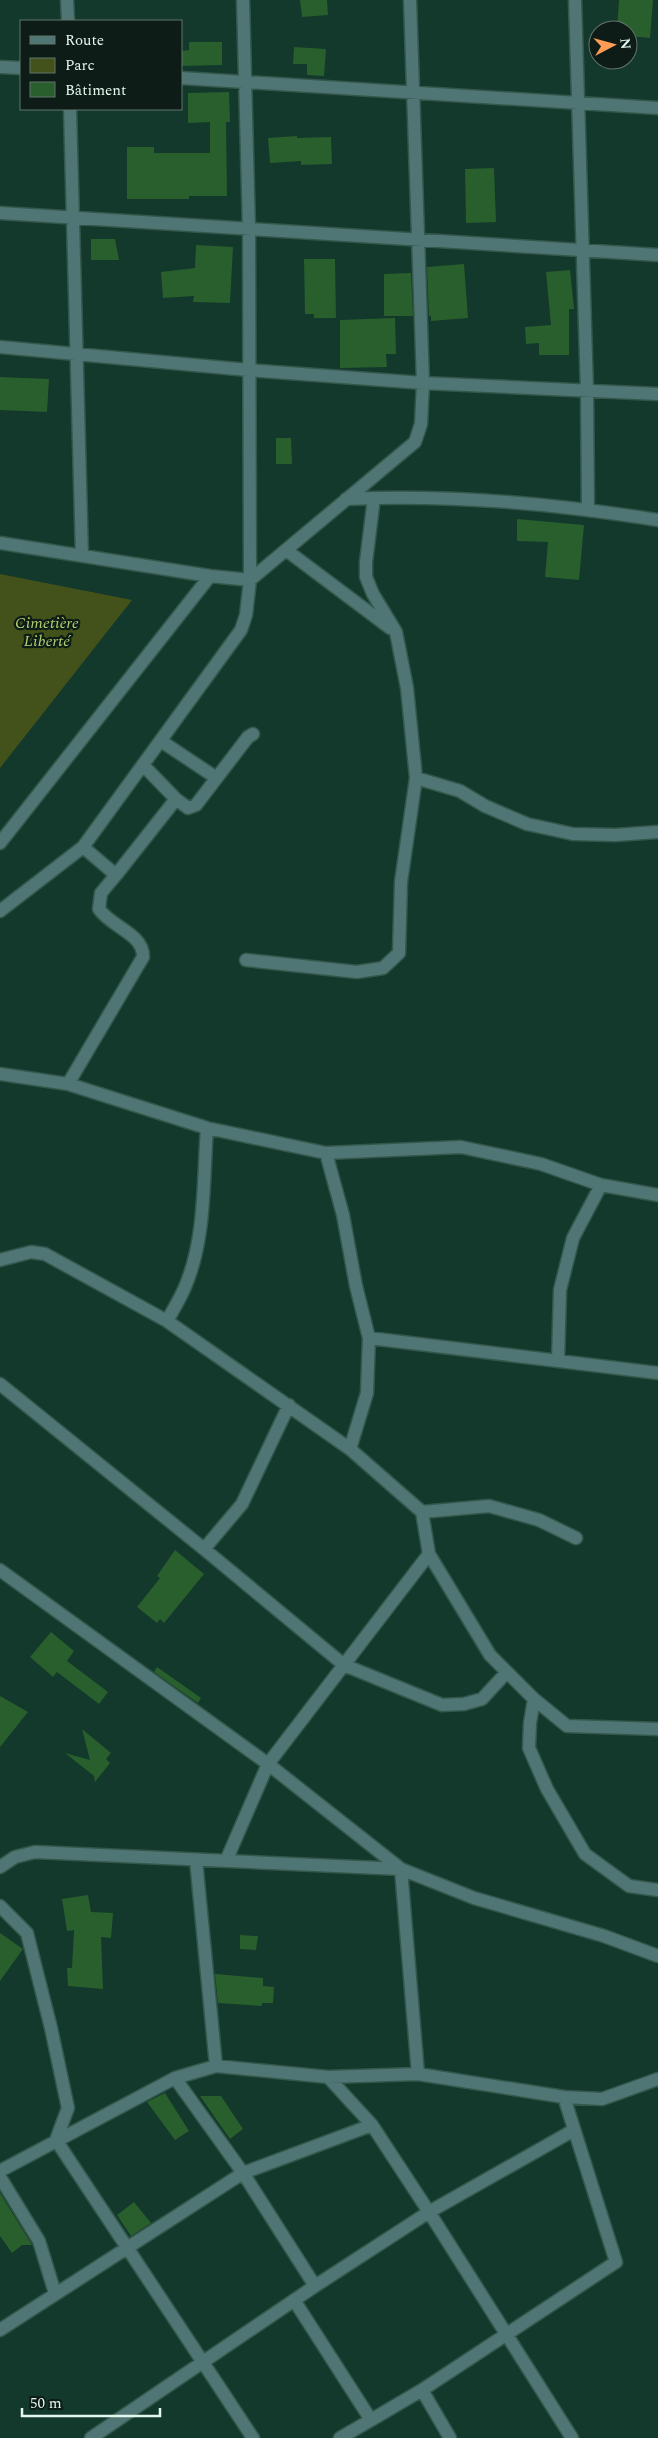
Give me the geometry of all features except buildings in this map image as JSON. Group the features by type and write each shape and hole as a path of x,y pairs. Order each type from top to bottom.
{"street":[{"path":"67,0 68,20"},
{"path":"0,911 83,847 241,630 246,615 250,580 249,229 243,0"},
{"path":"0,543 210,576 250,580 415,442 420,424 423,383 410,0"},
{"path":"575,0 587,391 588,510"},
{"path":"0,67 20,68"},
{"path":"182,78 658,108"},
{"path":"70,110 82,556"},
{"path":"0,213 658,255"},
{"path":"0,347 248,370 423,383 658,394"},
{"path":"246,960 357,972 383,968 399,953 401,882 416,778 407,688 396,632 373,594 366,577 366,562 374,498"},
{"path":"346,499 470,498 588,510 658,520"},
{"path":"286,550 396,632"},
{"path":"0,843 210,576"},
{"path":"143,765 176,799 188,808 193,807 248,737 253,734"},
{"path":"161,741 216,777"},
{"path":"416,778 460,791 485,806 527,824 573,834 615,835 658,832"},
{"path":"68,1084 143,958 144,948 138,941 104,917 99,909 101,893 176,799"},
{"path":"83,847 116,874"},
{"path":"0,1074 68,1084 207,1128 326,1153 461,1147 541,1164 602,1185 658,1195"},
{"path":"167,1321 185,1288 195,1260 201,1226 207,1128"},
{"path":"326,1153 343,1215 356,1286 369,1338 367,1393 350,1449"},
{"path":"558,1360 560,1290 573,1238 602,1185"},
{"path":"0,1260 31,1252 44,1254 167,1321 350,1449 422,1512 429,1554 490,1655 534,1699 566,1726 658,1729"},
{"path":"369,1338 658,1373"},
{"path":"0,1384 344,1665 442,1705 464,1704 482,1699 507,1672"},
{"path":"204,1549 242,1504 289,1405"},
{"path":"422,1512 489,1506 539,1520 576,1538"},
{"path":"226,1861 268,1764 429,1554"},
{"path":"0,1570 268,1764 401,1869 474,1898 604,1936 658,1956"},
{"path":"534,1699 530,1723 529,1748 547,1789 585,1854 629,1886 658,1890"},
{"path":"0,1867 15,1857 35,1852 401,1869"},
{"path":"196,1860 216,2066"},
{"path":"401,1869 418,2074"},
{"path":"0,1906 27,1933 51,2028 68,2108 56,2140"},
{"path":"0,2171 175,2078 216,2066 328,2078 418,2074 564,2097 602,2099 658,2079"},
{"path":"175,2078 243,2174 315,2286"},
{"path":"328,2078 372,2125 572,2438"},
{"path":"340,2438 422,2390 616,2262 564,2097"},
{"path":"0,2330 243,2174 372,2125"},
{"path":"91,2438 294,2300 429,2212 574,2130"},
{"path":"56,2140 253,2438"},
{"path":"0,2177 39,2241 56,2293"},
{"path":"294,2300 371,2420"},
{"path":"422,2390 450,2438"}],"green space":[{"name":"Cimetière Liberté","path":"0,574 132,600 0,768"}]}
